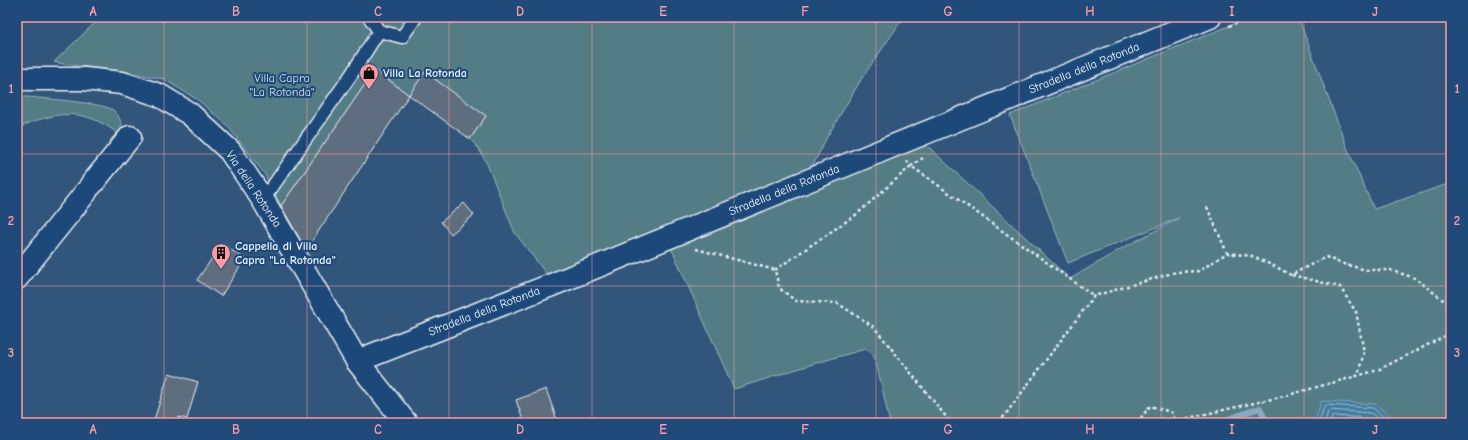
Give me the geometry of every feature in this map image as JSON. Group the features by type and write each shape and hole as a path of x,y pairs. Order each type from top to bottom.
{"street":[{"name":"Stradella della Rotonda","path":"357,361 554,284 1210,17"},
{"name":"Via della Rotonda","path":"17,80 84,79 122,83 159,95 190,114 230,151 264,200 357,361 376,398 406,423"},
{"path":"17,278 130,137"}],"lane":[{"path":"369,17 379,31 402,37 416,17"},
{"path":"264,200 351,75 379,31"}],"path":[{"path":"686,230 696,249 775,270 857,214 911,166 1094,296"},
{"path":"1207,207 1226,253"},
{"path":"999,423 1094,296 1176,272 1199,271 1226,253 1252,256 1276,266 1291,275 1340,287 1356,312 1364,352 1358,375"},
{"path":"1291,275 1326,257 1340,263 1366,270 1390,270 1415,278 1451,306"},
{"path":"775,270 779,288 796,301 837,303 874,327 951,423"},
{"path":"1137,423 1150,406 1172,412 1176,422 1285,396 1378,370 1451,333"}],"green space":[{"name":"Villa Capra \"La Rotonda\"","path":"101,17 904,17 862,78 827,137 805,181 554,284 515,233 487,164 479,149 470,139 486,116 425,73 409,95 375,70 281,206 264,173 227,125 198,100 164,79 116,70 54,62"},
{"path":"1251,17 1298,17 1348,150 1374,209 1451,183 1451,423 890,423 873,354 865,349 734,389 669,243 920,139 1070,279 1119,250 1179,218 1068,263 1010,115"},
{"path":"17,96 52,99 106,107 113,110 117,114 123,129 114,142 110,140 117,133 104,124 80,115 68,114 44,118 17,128"}],"water":[{"path":"1321,401 1375,404 1396,423 1317,423 1315,422"}],"building":[{"path":"375,70 409,95 306,250 281,206"},
{"path":"425,72 486,116 470,139 409,95"},
{"path":"464,203 474,215 451,234 441,222"},
{"name":"Cappella di Villa Capra \"La Rotonda\"","path":"222,244 245,259 221,296 197,280"},
{"path":"169,373 198,382 187,419 179,417 178,423 153,423"},
{"path":"546,389 558,423 524,423 516,400"}],"waterway":[{"path":"1216,423 1260,408 1267,423"}],"place":[{"name":"Villa La Rotonda","path":"369,90"},
{"name":"Cappella di Villa Capra \"La Rotonda\"","path":"221,270"}]}
